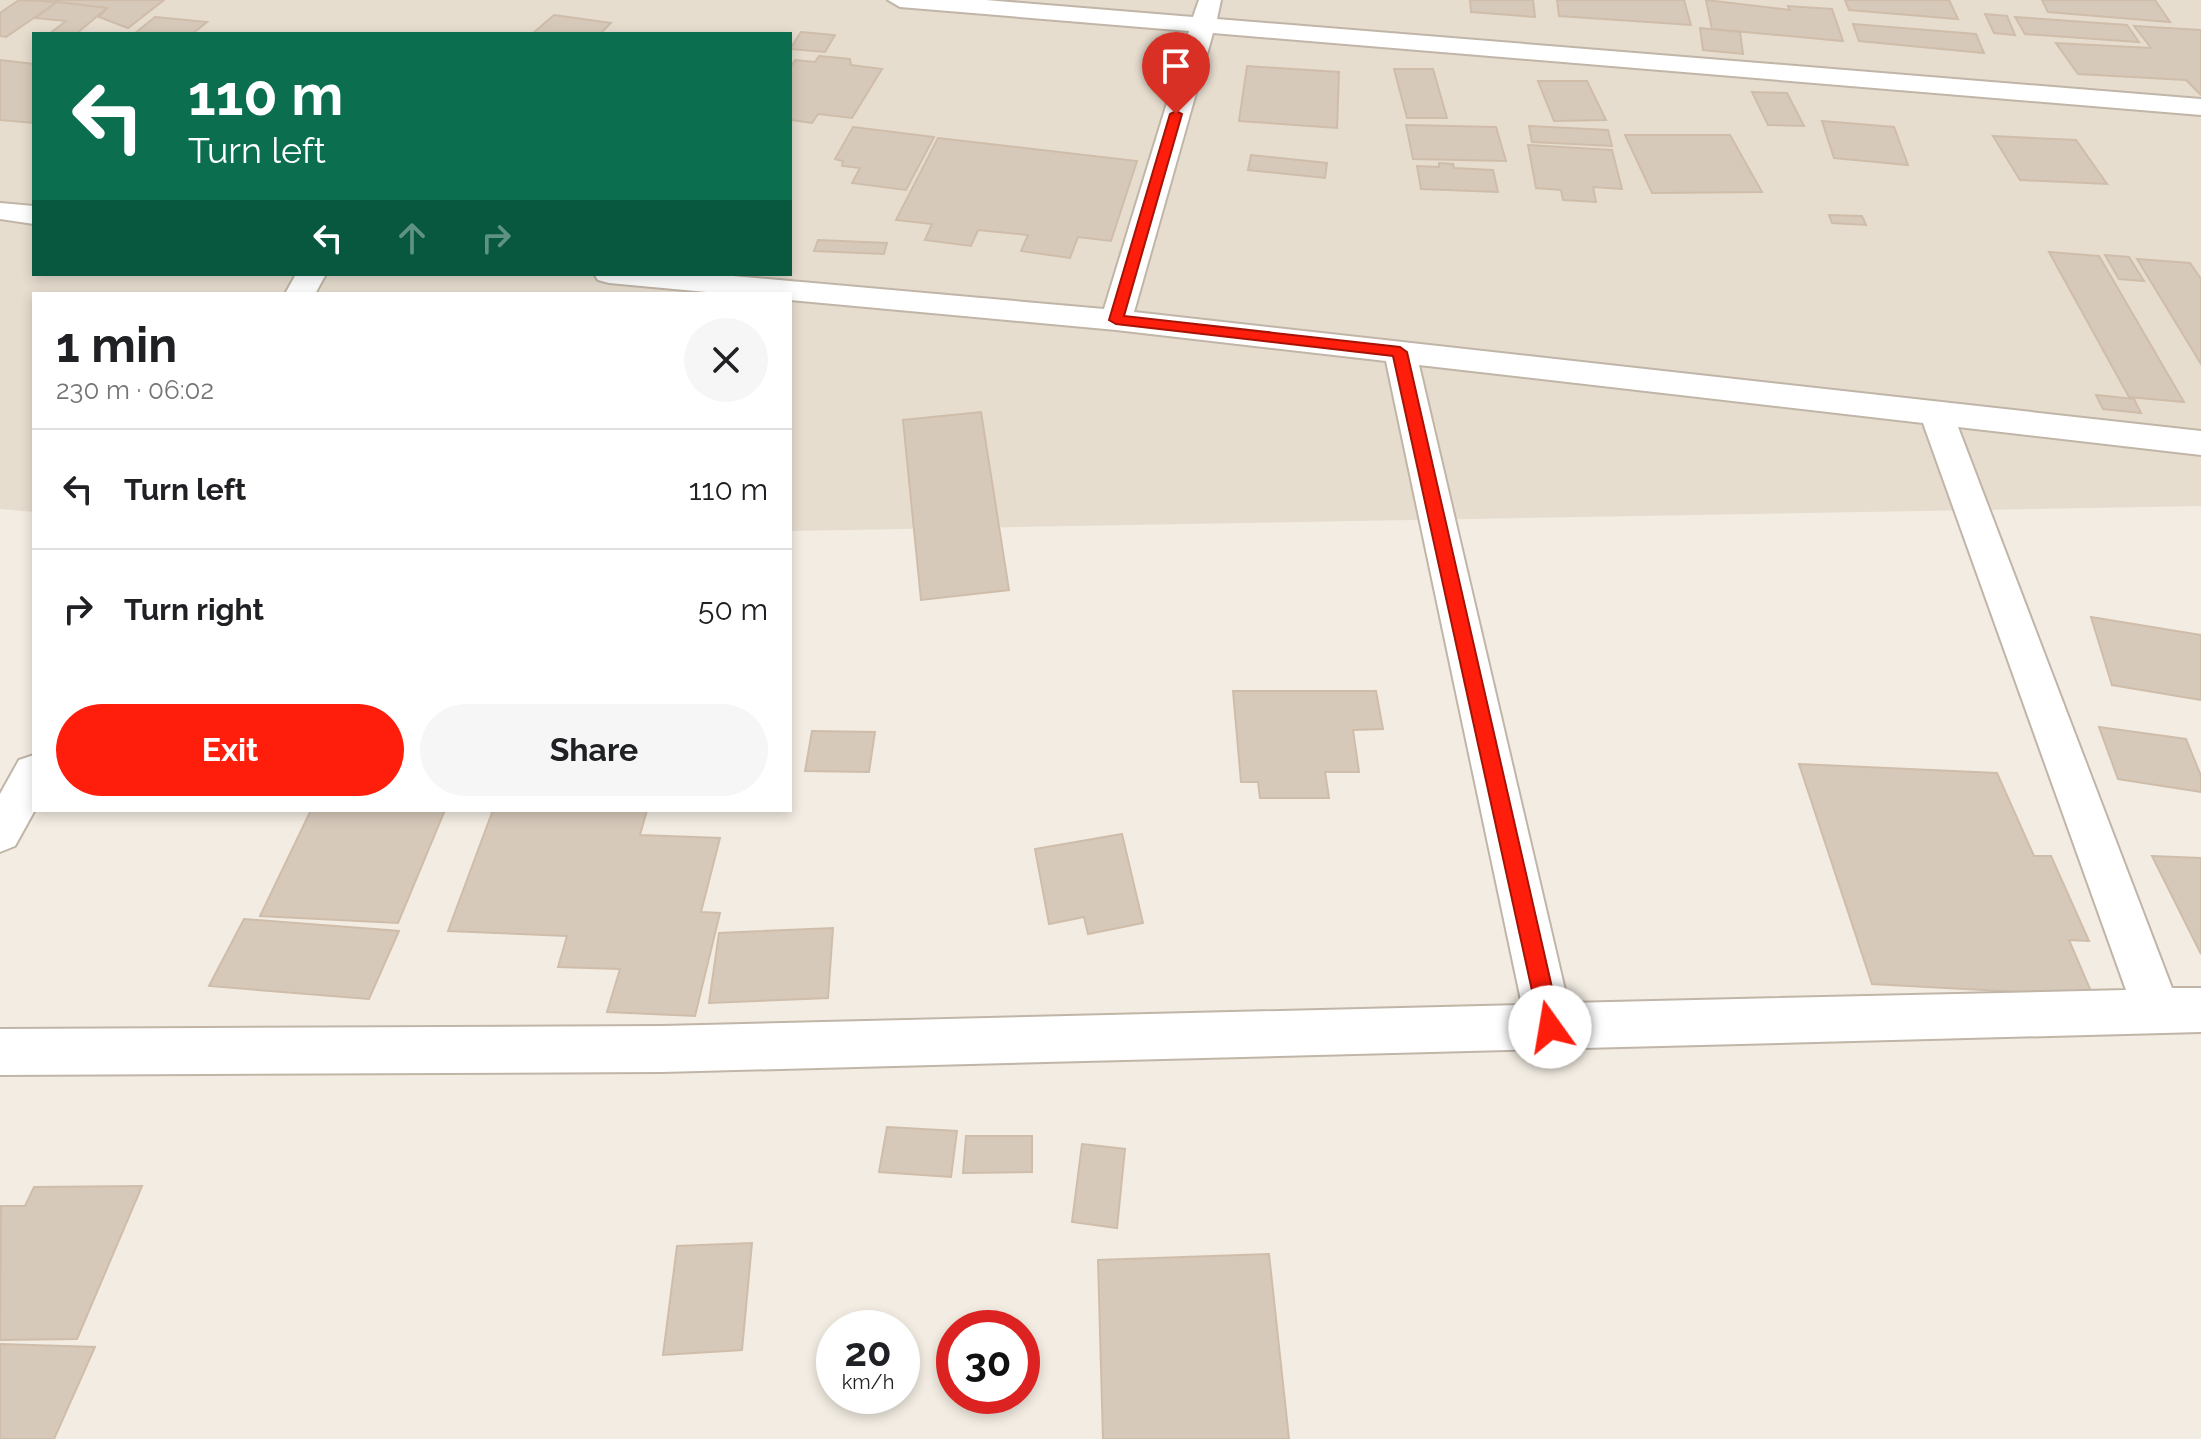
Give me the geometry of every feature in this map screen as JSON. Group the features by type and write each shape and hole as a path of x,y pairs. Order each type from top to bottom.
{"street":[{"path":"900,0 1206,13 2201,107"},
{"path":"1116,320 1206,13"},
{"path":"0,211 32,215"},
{"path":"631,276 1116,320 2201,443"},
{"path":"1400,352 1550,1027"},
{"path":"0,1052 662,1049 2179,1010 1936,413"},
{"path":"0,833 32,776"}],"shaded area":[{"path":"0,0 2201,0 2201,506 792,531 792,292 32,292 32,512 0,509"}],"building":[{"path":"19,0 57,2 6,37 0,36 0,13"},
{"path":"38,0 164,0 128,28 99,17 107,8"},
{"path":"1470,0 1533,0 1535,17 1471,12"},
{"path":"1557,0 1684,0 1691,25 1559,16"},
{"path":"1706,0 1790,10 1788,6 1832,9 1843,41 1712,29"},
{"path":"1845,0 1949,0 1958,19 1849,10"},
{"path":"2042,0 2155,0 2170,22 2048,12"},
{"path":"57,2 107,8 78,32 52,32 66,21 35,18"},
{"path":"1985,14 2007,16 2015,35 1994,33"},
{"path":"554,15 611,23 602,32 534,32"},
{"path":"155,17 207,22 194,32 136,32"},
{"path":"2015,17 2127,25 2139,42 2025,34"},
{"path":"1853,24 1976,34 1984,53 1859,41"},
{"path":"2134,26 2201,30 2201,95 2186,80 2078,74 2056,43 2151,48"},
{"path":"1700,28 1740,32 1743,54 1703,50"},
{"path":"801,32 835,35 825,52 792,49"},
{"path":"819,56 850,59 851,65 882,69 852,118 818,114 812,123 792,120 792,65 795,60 815,62"},
{"path":"0,60 32,64 32,123 0,120"},
{"path":"1247,66 1339,72 1337,128 1239,121"},
{"path":"1394,69 1433,69 1447,118 1407,118"},
{"path":"1538,81 1587,81 1606,120 1554,121"},
{"path":"1752,92 1787,93 1804,126 1768,125"},
{"path":"1822,121 1894,127 1908,165 1834,158"},
{"path":"1406,125 1496,127 1506,161 1413,159"},
{"path":"1529,126 1608,130 1612,146 1532,142"},
{"path":"853,127 934,137 906,190 852,183 860,168 842,166 843,161 835,159"},
{"path":"1625,135 1730,135 1762,192 1652,193"},
{"path":"1993,136 2076,140 2107,184 2020,180"},
{"path":"938,138 1137,161 1111,241 1078,237 1070,258 1021,251 1028,235 978,230 971,246 925,240 932,224 896,220"},
{"path":"1528,145 1612,150 1622,189 1593,187 1596,202 1563,200 1561,190 1536,188"},
{"path":"1251,155 1327,163 1325,178 1248,170"},
{"path":"1439,163 1453,164 1454,168 1493,170 1498,192 1421,189 1417,166 1439,167"},
{"path":"1829,215 1862,216 1866,225 1832,223"},
{"path":"818,240 887,243 884,254 814,251"},
{"path":"2049,252 2099,256 2184,402 2129,397"},
{"path":"2105,255 2129,257 2144,281 2119,279"},
{"path":"2137,259 2190,263 2201,279 2201,364"},
{"path":"2096,395 2134,399 2141,413 2103,409"},
{"path":"981,412 1009,590 921,600 903,420"},
{"path":"2091,617 2201,635 2201,700 2112,685"},
{"path":"1233,691 1376,691 1383,729 1353,730 1359,772 1325,772 1329,798 1260,798 1258,782 1241,782"},
{"path":"2099,727 2186,739 2201,776 2201,792 2118,779"},
{"path":"812,731 875,732 869,772 805,771"},
{"path":"1799,764 1997,773 2034,856 2051,856 2089,941 2069,940 2093,996 1872,984"},
{"path":"310,812 444,812 398,923 260,916"},
{"path":"492,812 646,812 640,835 720,838 701,912 720,913 695,1016 607,1012 620,969 558,967 567,936 448,931"},
{"path":"1122,834 1143,923 1088,934 1084,917 1049,924 1035,849"},
{"path":"2152,856 2201,858 2201,954"},
{"path":"244,919 399,931 369,999 209,986"},
{"path":"833,928 828,998 709,1003 719,933"},
{"path":"887,1127 957,1131 951,1177 879,1172"},
{"path":"966,1136 1032,1136 1032,1172 963,1173"},
{"path":"1082,1144 1125,1149 1117,1228 1072,1222"},
{"path":"142,1186 77,1339 0,1340 1,1206 25,1206 34,1187"},
{"path":"752,1243 742,1350 663,1355 677,1246"},
{"path":"1269,1254 1289,1439 1103,1439 1098,1260"},
{"path":"0,1344 95,1347 54,1439 0,1439"}],"route":[{"path":"1176,114 1116,320 1400,352 1550,1027"}]}
